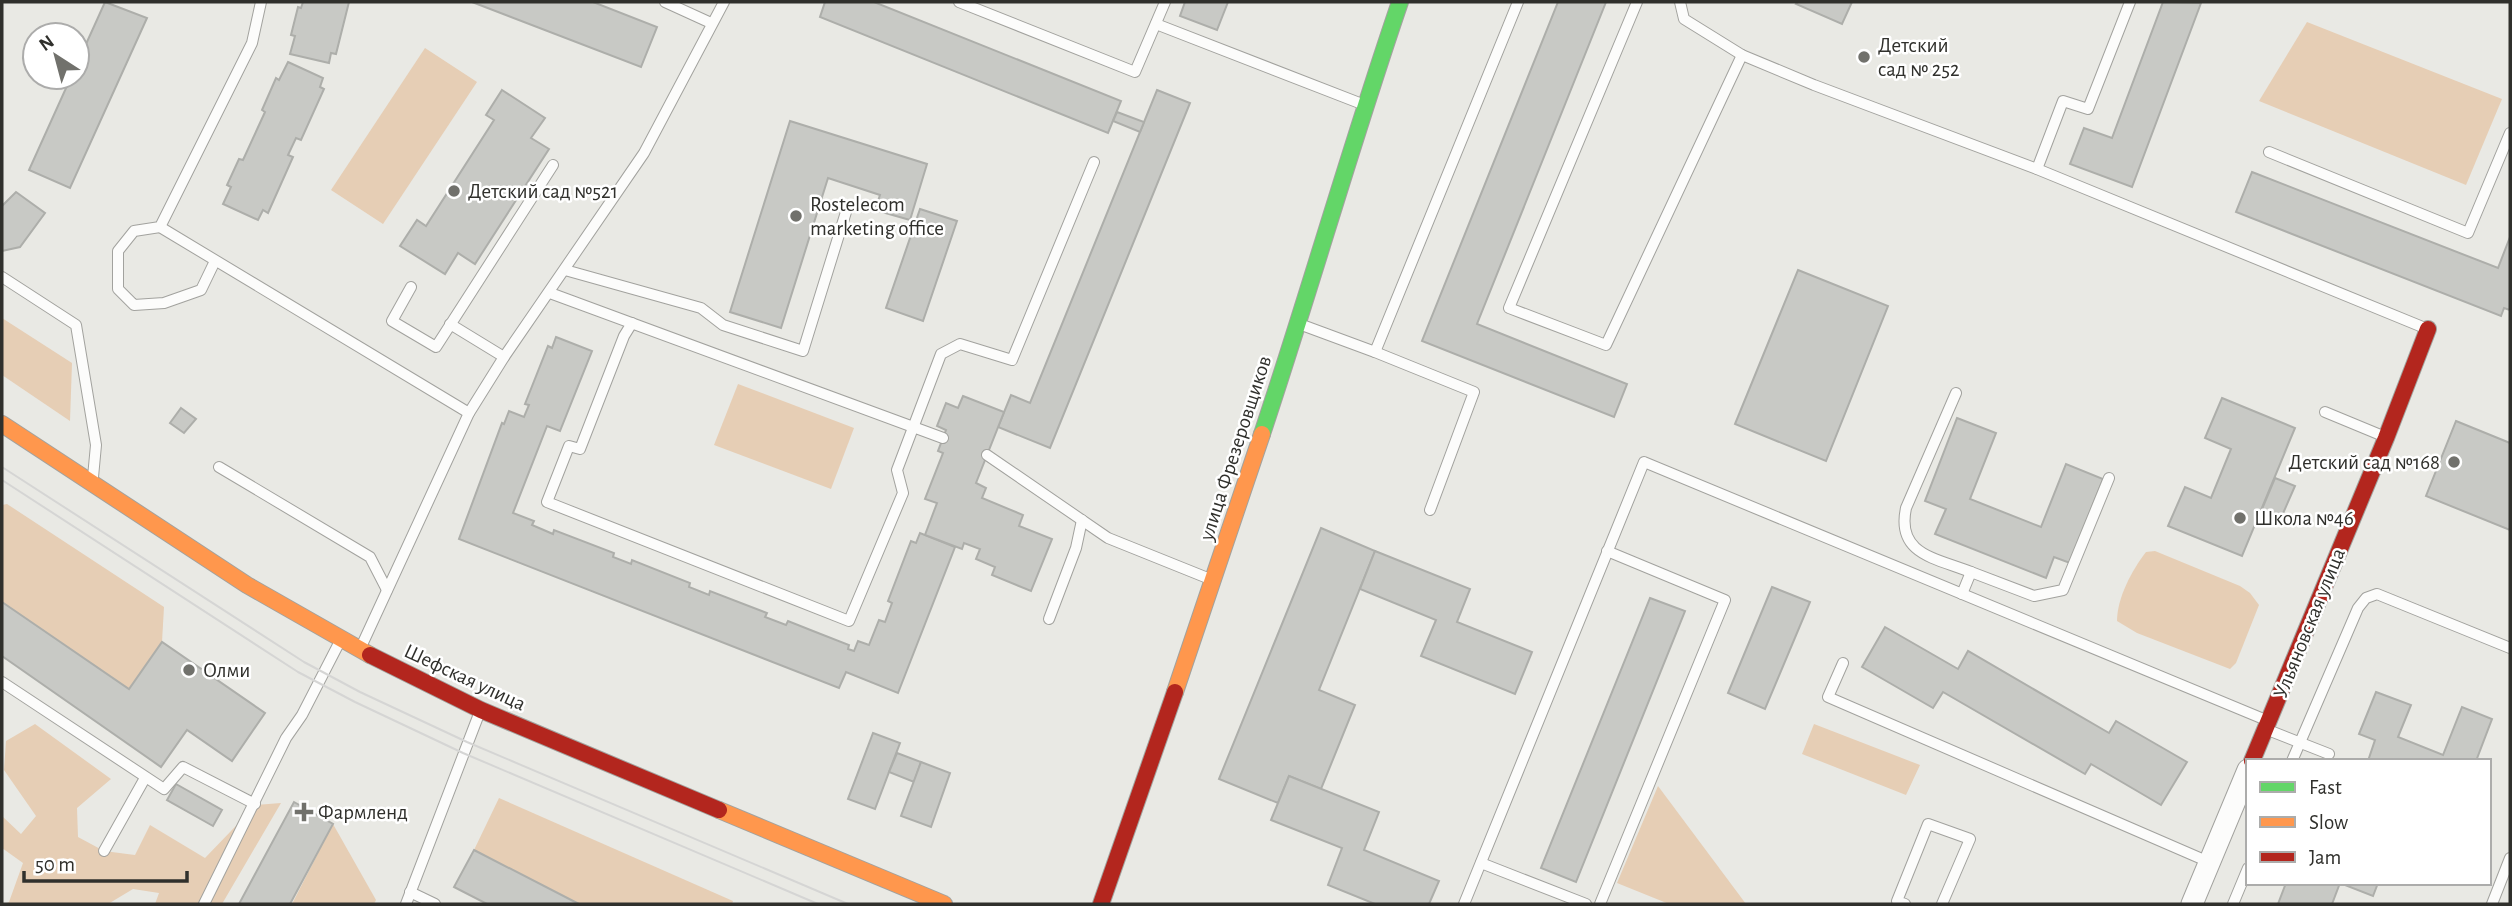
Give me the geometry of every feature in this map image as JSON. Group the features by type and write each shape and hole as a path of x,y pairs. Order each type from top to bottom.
{"main road":[{"name":"улица Фрезеровщиков","path":"1101,904 1299,324 1365,105 1400,2"},
{"name":"Ульяновская улица","path":"2253,759 2386,438 2428,329"},
{"name":"Шефская улица","path":"2,424 247,585 359,650 481,710 944,904"}],"street":[{"path":"2192,904 2246,775"}],"lane":[{"path":"160,227 252,43 261,2"},
{"path":"665,2 711,23"},
{"path":"359,650 469,413 504,357 644,153 724,2"},
{"path":"959,2 1135,72 1165,2"},
{"path":"1375,352 1518,2"},
{"path":"1637,2 1509,308 1606,345 1742,55"},
{"path":"1680,2 1684,19 1742,55 1814,85 2038,169 2428,329"},
{"path":"2038,169 2063,101 2088,109 2130,2"},
{"path":"1156,24 1365,105"},
{"path":"2269,152 2468,233 2510,132"},
{"path":"632,323 624,336 580,449 569,446 547,502 849,621 903,493 897,470 941,354 960,344 1012,360 1094,162"},
{"path":"411,287 392,321 436,347 553,165"},
{"path":"565,270 701,308 723,325 803,351 846,212"},
{"path":"215,261 201,290 164,303 134,305 118,289 118,251 134,231 160,227 469,413"},
{"path":"2,277 76,325 96,445 92,484"},
{"path":"550,293 943,438"},
{"path":"450,324 504,357"},
{"path":"1299,324 1474,392 1430,510"},
{"path":"1956,393 1906,508 1903,523 1906,539 1918,551 2034,596 2063,590 2109,478"},
{"path":"2325,412 2386,438"},
{"path":"987,455 1108,538 1213,580"},
{"path":"1464,904 1644,462 1962,594 2329,754"},
{"path":"219,467 370,557 387,590"},
{"path":"1049,618 1076,548 1082,520"},
{"path":"1600,904 1725,600 1607,551"},
{"path":"1962,594 1971,572"},
{"path":"2293,759 2358,608 2366,598 2377,594 2510,648"},
{"path":"204,904 286,738 302,715 341,639"},
{"path":"1843,663 1828,697 2210,862"},
{"path":"2,682 163,789 183,767 255,804"},
{"path":"406,904 481,710"},
{"path":"104,851 145,778"},
{"path":"1905,904 1897,901 1928,824 1970,839 1941,904"},
{"path":"2493,904 2510,858"},
{"path":"1481,863 1586,904"},
{"path":"2233,904 2246,873"},
{"path":"410,892 435,904"}],"shaded area":[{"path":"2307,22 2502,99 2466,185 2259,101"},
{"path":"425,48 477,82 383,224 331,190"},
{"path":"2,318 72,363 70,421 2,375"},
{"path":"738,384 854,428 831,489 714,445"},
{"path":"7,504 164,607 162,642 129,689 2,602 2,505"},
{"path":"2155,551 2240,586 2250,593 2259,605 2236,663 2230,669 2137,633 2117,621 2122,594 2131,576 2146,552"},
{"path":"35,724 111,779 77,808 78,837 104,851 135,855 150,825 205,858 256,805 281,803 222,904 155,904 159,893 133,889 108,904 5,904 9,902 23,863 2,848 2,816 21,834 36,816 4,770 6,741"},
{"path":"1814,724 1920,765 1906,795 1802,754"},
{"path":"1658,786 1746,904 1669,904 1617,883"},
{"path":"499,798 733,901 732,904 579,904 474,850"},
{"path":"333,824 376,900 374,904 292,904"}],"building":[{"path":"105,2 147,18 70,188 29,170 65,91 91,91 91,33"},
{"path":"303,2 349,2 336,54 331,53 329,63 290,54 295,36 291,35 298,7 301,8"},
{"path":"472,2 593,2 657,27 641,67"},
{"path":"825,2 874,2 1121,101 1108,133 820,17"},
{"path":"1185,2 1228,2 1217,30 1180,16"},
{"path":"1558,2 1606,2 1477,324 1627,384 1614,417 1422,341"},
{"path":"1852,2 1842,24 1796,4"},
{"path":"2163,2 2201,3 2132,187 2070,164 2084,128 2112,138"},
{"path":"288,62 323,78 320,87 324,89 301,140 296,138 288,155 293,157 268,213 263,210 258,220 223,204 231,187 227,185 239,159 243,160 265,112 262,110 276,78 279,80"},
{"path":"502,90 545,118 531,138 549,149 475,264 458,253 445,274 400,246 417,220 426,226 494,120 486,115"},
{"path":"1157,90 1190,103 1050,448 998,427 1011,395 1030,403"},
{"path":"1117,112 1144,122 1140,132 1113,121"},
{"path":"790,121 927,164 910,220 875,210 880,195 828,178 781,328 730,312"},
{"path":"2252,172 2498,268 2510,237 2510,310 2504,308 2501,316 2236,212"},
{"path":"16,192 45,213 20,247 2,251 2,206"},
{"path":"920,209 957,221 923,321 886,308"},
{"path":"1798,270 1888,306 1826,461 1735,424"},
{"path":"556,337 592,351 560,431 547,426 513,513 534,521 532,525 553,534 554,530 614,553 613,557 631,564 632,560 690,583 689,587 709,595 710,591 767,613 765,617 786,625 788,621 849,645 848,649 854,651 858,641 869,645 879,620 885,622 892,603 888,601 911,541 916,543 920,533 955,547 898,693 846,672 839,688 459,539 502,423 504,424 509,411 524,417 529,405 525,404 548,346 552,348"},
{"path":"963,396 1004,412 976,483 986,488 982,498 1023,515 1019,526 1052,539 1031,591 992,575 995,567 976,559 980,549 964,543 962,549 925,535 937,503 925,499 943,453 938,451 946,430 937,426 946,403 958,408"},
{"path":"2222,398 2295,428 2242,556 2168,526 2185,487 2211,498 2231,449 2205,438"},
{"path":"181,408 196,419 184,433 170,423"},
{"path":"1957,418 1996,433 1970,499 2041,527 2066,464 2103,479 2070,563 2054,557 2046,578 1935,534 1946,509 1925,501"},
{"path":"2456,421 2510,443 2510,530 2426,496"},
{"path":"2275,478 2295,486 2281,518 2262,509"},
{"path":"1321,528 1375,551 1319,690 1355,705 1321,789 1289,776 1278,803 1219,779"},
{"path":"1375,551 1470,589 1457,622 1532,652 1515,694 1421,656 1436,620 1360,589"},
{"path":"1772,587 1810,602 1765,709 1728,693"},
{"path":"1650,598 1685,611 1576,882 1541,868"},
{"path":"2,602 129,689 162,642 265,713 232,761 187,730 161,767 2,656"},
{"path":"1885,627 1958,669 1968,651 2109,733 2116,721 2187,762 2161,805 2091,764 2085,774 1943,692 1933,708 1862,667"},
{"path":"2376,692 2411,705 2398,737 2443,755 2462,707 2492,719 2477,759 2369,759 2375,740 2359,734"},
{"path":"873,733 900,743 875,809 848,799"},
{"path":"897,753 921,762 914,782 889,772"},
{"path":"921,762 950,773 931,827 901,816"},
{"path":"1289,776 1379,812 1364,850 1439,881 1429,904 1375,904 1328,885 1342,848 1271,820"},
{"path":"176,784 222,810 213,826 167,800"},
{"path":"294,802 333,824 290,904 239,904"},
{"path":"474,850 579,904 487,904 454,887"},
{"path":"2285,885 2339,885 2332,904 2278,904"},
{"path":"2345,885 2377,885 2373,896"}],"tram line":[{"path":"2,467 304,662 360,692 467,742 848,904"},
{"path":"2,480 298,672 355,702 463,753 818,904"}],"traffic: fast":[{"path":"1262,434 1400,2"}],"traffic: slow":[{"path":"2,424 247,585 370,655"},
{"path":"1175,692 1262,434"},
{"path":"719,810 944,904"}],"traffic: jam":[{"path":"2253,759 2386,438 2428,329"},
{"path":"370,655 481,710 719,810"},
{"path":"1101,904 1175,692"}],"place":[{"name":"Детский сад № 252","path":"1864,57"},
{"name":"Детский сад №521","path":"454,191"},
{"name":"Rostelecom marketing office","path":"796,216"},
{"name":"Детский сад №168","path":"2454,462"},
{"name":"Школа №46","path":"2240,518"},
{"name":"Олми","path":"189,670"},
{"name":"Фармленд","path":"304,812"}]}
